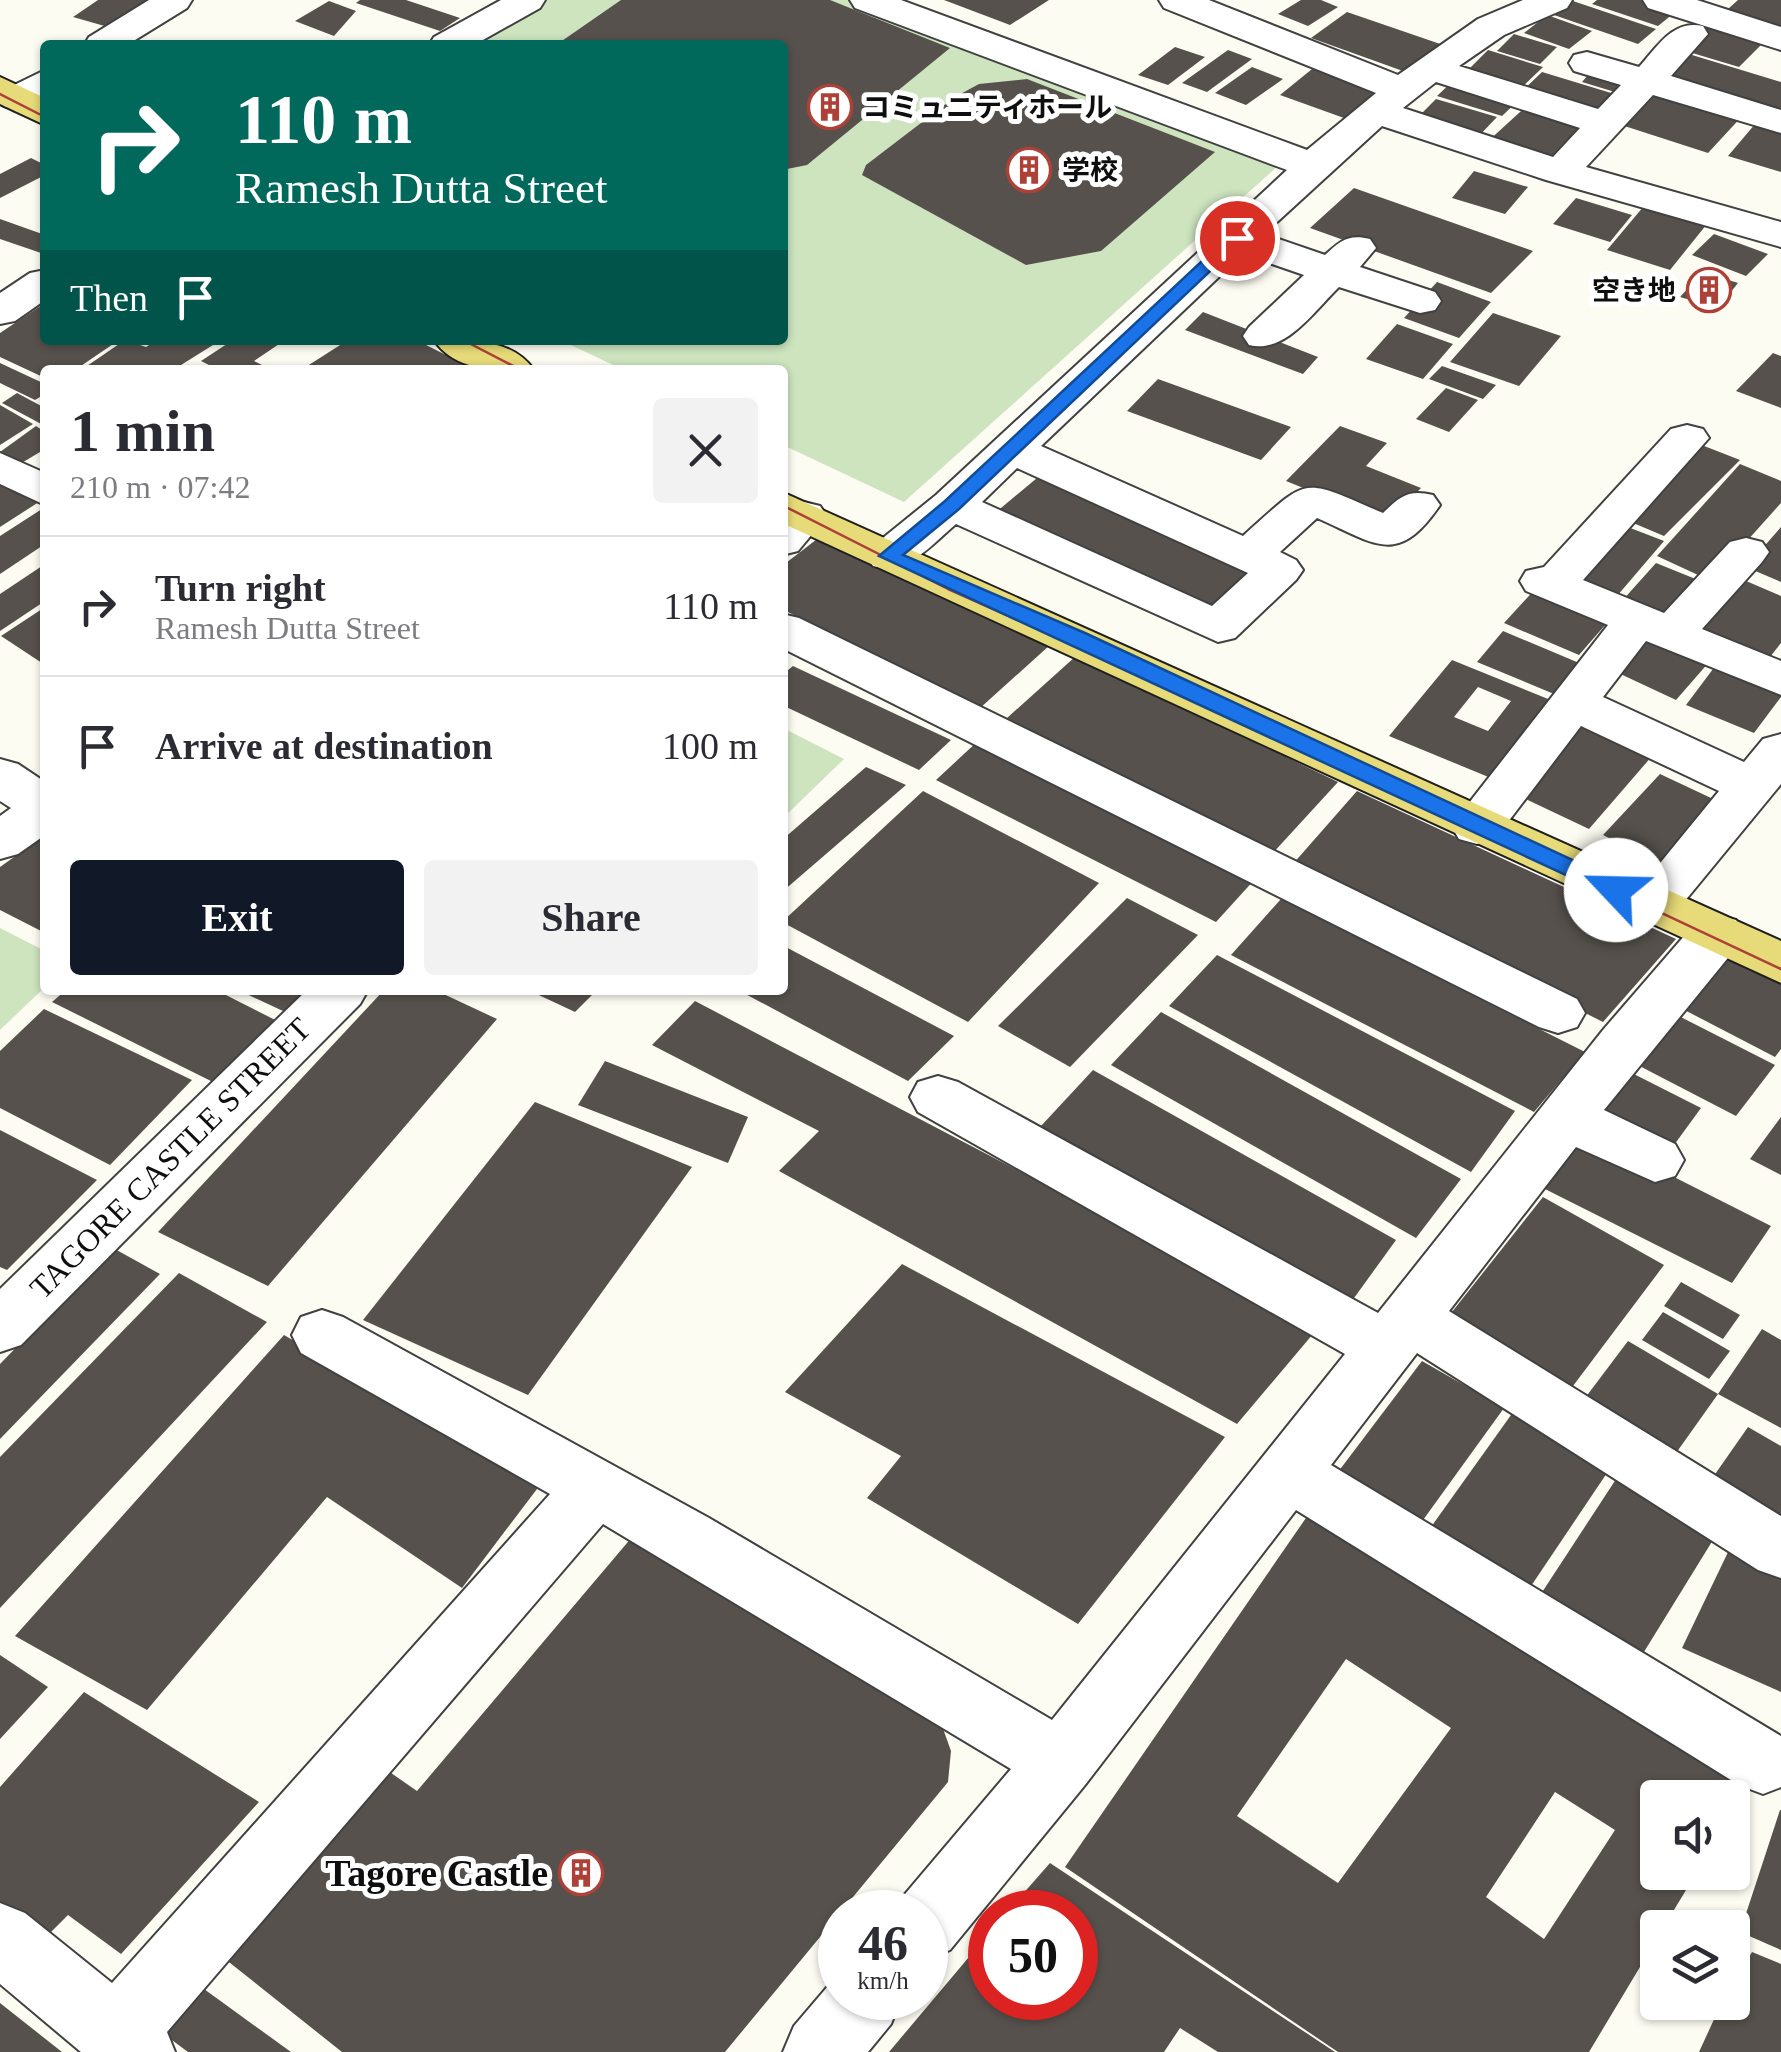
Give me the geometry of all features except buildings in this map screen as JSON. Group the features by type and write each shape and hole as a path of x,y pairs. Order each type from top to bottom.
{"main road":[{"path":"465,345 503,365"},
{"path":"790,521 889,556 1078,638 1477,826 1781,963"}],"street":[{"path":"110,40 174,0"},
{"path":"456,40 527,0"},
{"path":"868,0 1313,166"},
{"path":"1178,0 1403,90 1560,172 1781,236"},
{"path":"889,556 952,505 1313,166 1403,90 1491,27 1554,0"},
{"path":"1560,172 1645,81 1674,19 1781,39"},
{"path":"1587,63 1781,122"},
{"path":"1403,90 1604,122"},
{"path":"1237,238 1346,258 1420,301"},
{"path":"1264,336 1346,258"},
{"path":"0,312 40,285"},
{"path":"1687,438 1548,583 1654,627 1776,669"},
{"path":"952,505 1218,627 1280,570 1012,449"},
{"path":"0,466 40,488"},
{"path":"1249,556 1311,500 1390,532 1417,505"},
{"path":"1477,826 1573,702 1654,627 1746,552"},
{"path":"788,632 1558,1012"},
{"path":"1573,702 1773,762 1651,906"},
{"path":"0,776 40,804"},
{"path":"0,841 40,812"},
{"path":"948,1898 1061,1762 1567,1117 1717,934"},
{"name":"TAGORE CASTLE STREET","path":"0,1327 336,995"},
{"path":"938,1096 1398,1332 1781,1550"},
{"path":"1567,1117 1655,1160"},
{"path":"322,1335 596,1487 1061,1762"},
{"path":"1288,1472 1764,1762"},
{"path":"0,1938 127,2043 596,1487"},
{"path":"820,2052 847,2020"}],"green space":[{"path":"546,0 882,0 1290,155 904,502 788,447 788,365 613,365 571,345 788,345 788,40 478,40"},
{"path":"788,731 844,759 788,813"},
{"path":"0,928 40,948 40,992 0,1030"}],"tram line":[{"path":"0,94 40,114"},
{"path":"473,345 511,365"},
{"path":"788,508 948,589 1391,786 1781,969"}],"place":[{"name":"コミュニティホール","path":"830,107"},
{"name":"学校","path":"1029,170"},
{"name":"空き地","path":"1709,290"},
{"name":"Tagore Castle","path":"581,1873"}],"route":[{"path":"1237,238 952,505 889,556 1078,638 1616,890"}]}
